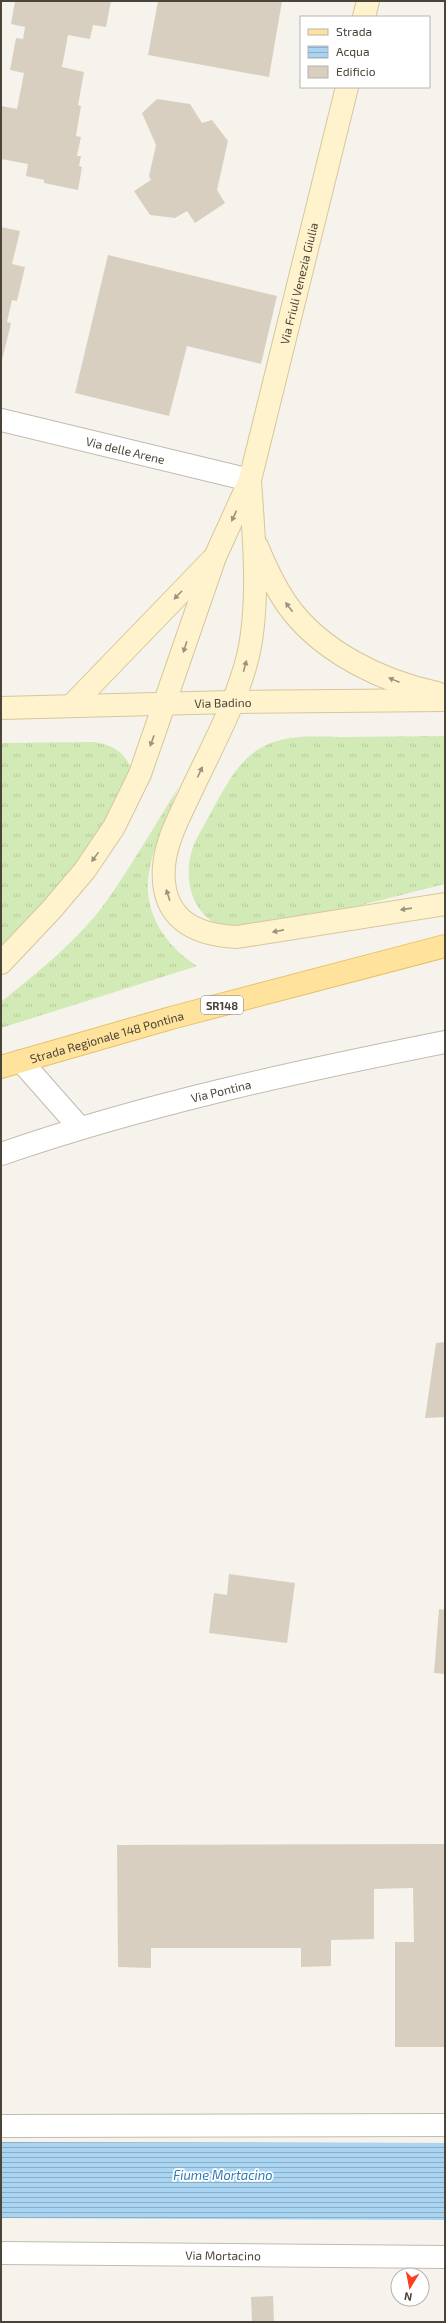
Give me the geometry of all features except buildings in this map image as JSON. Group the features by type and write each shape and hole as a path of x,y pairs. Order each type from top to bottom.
{"main road":[{"name":"Strada Regionale 148 Pontina","path":"11,1064 171,1018 445,946"}],"street":[{"path":"364,16 368,1"},
{"name":"Via Friuli Venezia Giulia","path":"250,480 347,88"},
{"name":"Via delle Arene","path":"1,420 250,480"},
{"path":"250,480 255,542 250,640 243,674 232,702 173,829 164,867 166,889 178,916 201,932 237,937 445,904"},
{"path":"1,963 65,894 103,844 140,774 166,704 215,557 250,480"},
{"path":"255,542 270,576 286,604 321,639 345,656 375,672 399,682 445,695"},
{"path":"71,706 215,557"},
{"name":"Via Badino","path":"1,708 232,702 445,700"},
{"name":"Via Pontina","path":"1,1154 80,1128 214,1092 445,1042"},
{"path":"11,1064 80,1128"},
{"path":"1,2126 445,2125"},
{"name":"Via Mortacino","path":"1,2253 445,2257"}],"green space":[{"path":"445,736 445,884 250,933 221,926 201,911 194,900 190,889 189,864 192,851 198,836 235,771 256,751 274,742 295,737"},
{"path":"94,742 113,747 118,750 126,758 132,770 114,819 1,957 1,743"},
{"path":"178,788 151,861 148,886 149,900 158,926 166,938 185,958 197,966 1,1028 1,1002 58,954 97,914 126,872"}],"water":[{"name":"Fiume Mortacino","path":"1,2142 445,2143 445,2220 1,2218"}]}
